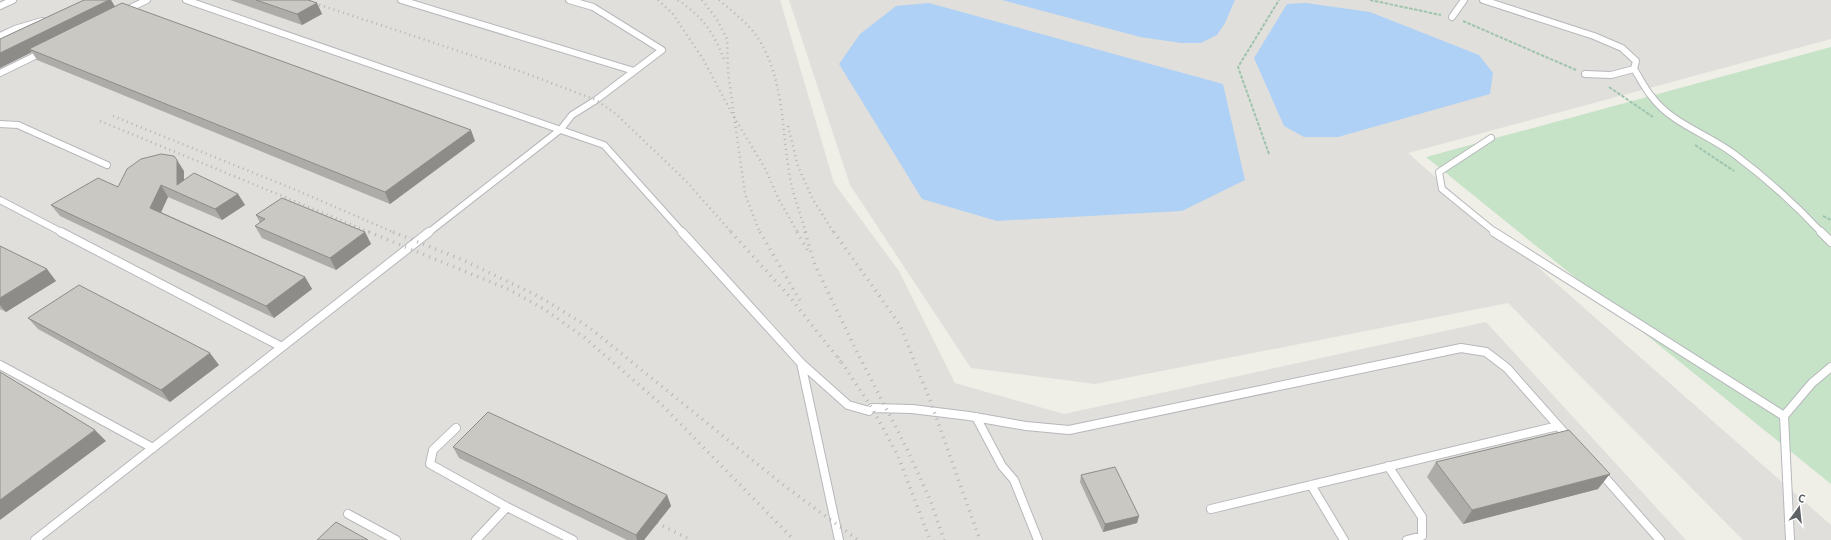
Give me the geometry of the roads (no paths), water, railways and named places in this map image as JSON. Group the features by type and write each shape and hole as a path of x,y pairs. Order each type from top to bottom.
{"lane":[{"path":"0,6 13,0"},
{"path":"119,14 147,0"},
{"path":"186,0 604,145 801,363 848,405 868,411 872,408 912,409 976,417 1026,426 1069,430 1461,348 1486,352 1507,368 1573,443"},
{"path":"401,0 634,71"},
{"path":"35,540 561,129 572,115 596,100 662,50 593,7 569,0"},
{"path":"1452,17 1464,0"},
{"path":"1483,0 1594,36 1622,48 1636,60 1634,69 1652,98 1667,112 1696,132 1733,153 1799,208 1831,242"},
{"path":"0,36 15,29 48,19"},
{"path":"0,73 49,48"},
{"path":"1585,74 1611,75 1634,69"},
{"path":"0,124 18,125 106,165"},
{"path":"1491,138 1439,172 1442,189 1497,234 1784,416"},
{"path":"0,200 282,347"},
{"path":"801,363 839,540"},
{"path":"0,365 153,448"},
{"path":"1790,540 1784,416 1812,383 1831,367"},
{"path":"976,417 1002,466 1014,480 1038,540"},
{"path":"1210,509 1558,426"},
{"path":"456,428 433,450 430,464 507,507 573,540"},
{"path":"1388,466 1422,517 1422,536 1407,540"},
{"path":"1594,466 1660,540"},
{"path":"1311,485 1344,540"},
{"path":"476,540 507,507"},
{"path":"348,514 396,540"}],"water":[{"path":"1002,0 1235,0 1225,23 1217,35 1201,43 1181,43 1140,37"},
{"path":"929,3 1223,84 1245,180 1182,211 997,221 922,199 839,64 860,34 896,6"},
{"path":"1306,3 1370,12 1479,55 1493,73 1490,94 1338,137 1304,137 1284,126 1254,58 1287,4"}],"railway":[{"path":"305,0 522,72 596,100 616,114 685,180 732,233"},
{"path":"658,0 673,14 703,59 734,118"},
{"path":"678,0 695,13 707,27 717,43 725,62"},
{"path":"702,0 716,18 727,39 728,72 734,118"},
{"path":"719,0 750,27 758,38 774,72 781,109 791,183 806,233"},
{"path":"113,116 296,190 395,233"},
{"path":"734,118 766,170 778,198 798,233"},
{"path":"734,118 745,194 760,233"},
{"path":"100,121 372,233"},
{"path":"788,126 798,166 812,198 834,233"},
{"path":"369,232 508,289 544,309 585,338 661,404 794,540"},
{"path":"393,232 463,260 540,297 590,328 782,484 858,540"},
{"path":"731,232 789,296 841,362"},
{"path":"760,232 802,304"},
{"path":"797,232 808,251"},
{"path":"805,232 815,265 855,348 907,449 931,502 944,540"},
{"path":"834,232 900,325 931,403 980,540"},
{"path":"838,357 872,408 898,456 930,540"},
{"path":"657,523 691,540"}]}
